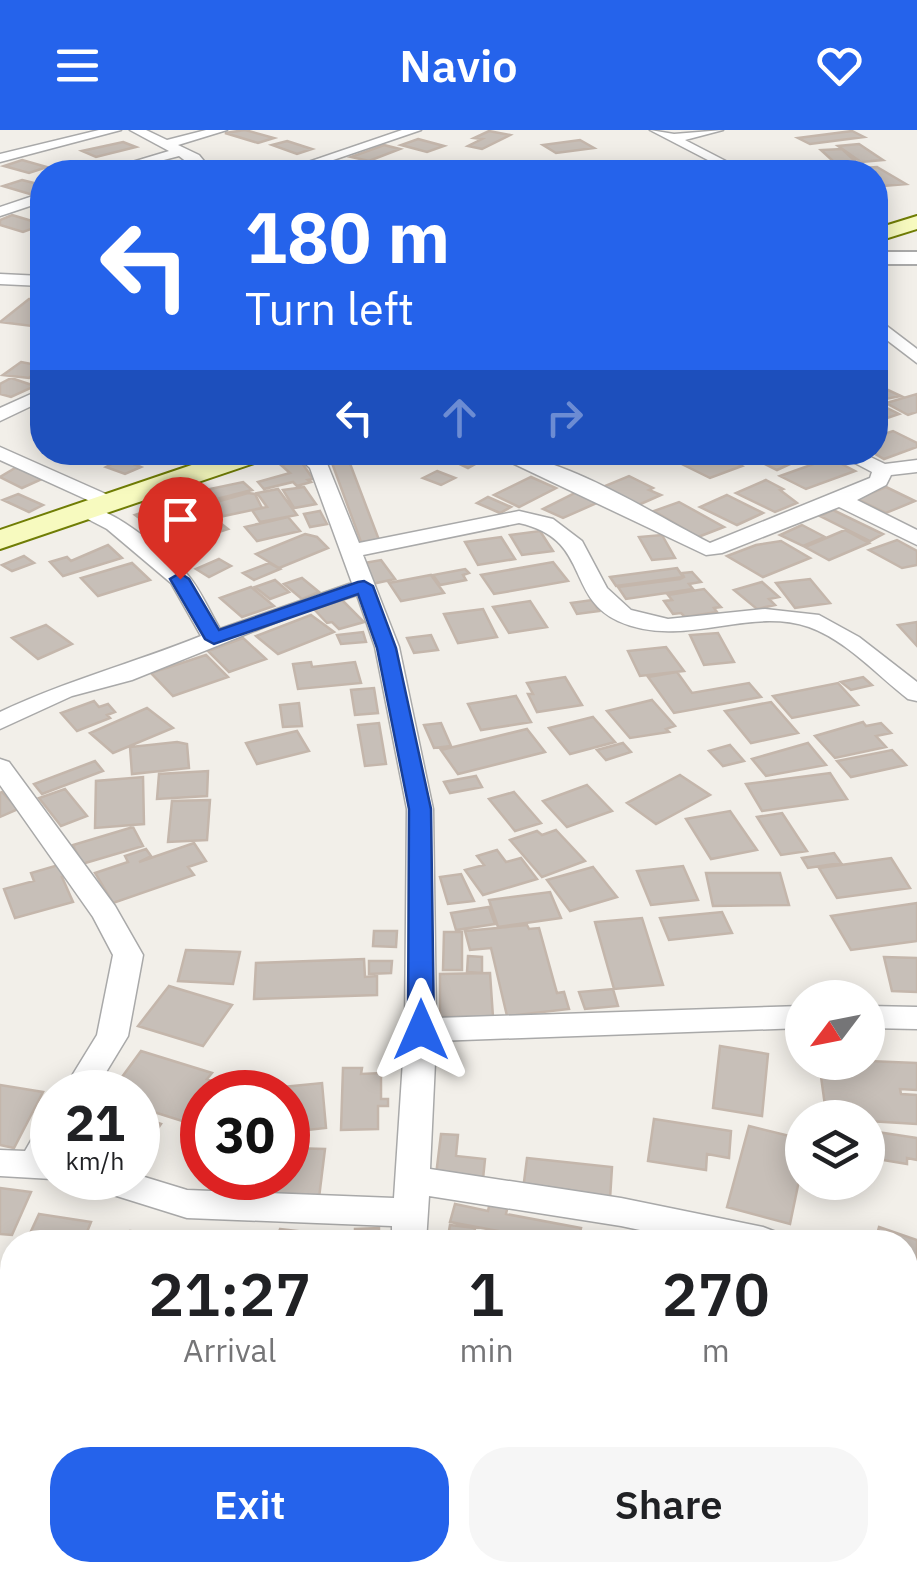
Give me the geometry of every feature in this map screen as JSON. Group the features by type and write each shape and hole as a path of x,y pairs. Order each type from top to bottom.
{"main road":[{"path":"888,232 917,222"},
{"path":"0,540 221,465"}],"street":[{"path":"0,158 115,130"},
{"path":"136,130 196,160"},
{"path":"168,144 221,130"},
{"path":"323,160 415,130"},
{"path":"656,130 716,160"},
{"path":"672,138 717,130"},
{"path":"151,160 182,152"},
{"path":"0,212 30,201"},
{"path":"888,259 917,258"},
{"path":"0,279 30,280"},
{"path":"888,333 916,357"},
{"path":"0,415 30,400"},
{"path":"0,453 98,507 180,579 214,639"},
{"path":"319,465 387,648 420,809 421,1030 412,1212"},
{"path":"530,465 577,484 706,549 716,549 868,489 879,481 883,470"},
{"path":"872,465 883,470 917,466"},
{"path":"840,501 866,510 917,539"},
{"path":"351,551 519,517 535,519 552,524 578,546 594,584 619,614 660,625 768,618 809,620 831,628 917,694"},
{"path":"0,722 63,692 124,675 286,610 364,586"},
{"path":"0,767 104,913 128,954 112,1036 91,1070"},
{"path":"885,1017 917,1018"},
{"path":"421,1030 785,1018"},
{"path":"0,1162 30,1165"},
{"path":"160,1196 187,1204 412,1212 620,1212 706,1230"}],"building":[{"path":"245,130 274,138 258,143 225,133"},
{"path":"489,131 510,135 482,149 468,146 482,139 474,138"},
{"path":"852,131 864,137 810,144 798,138"},
{"path":"418,139 444,146 427,152 401,145"},
{"path":"580,140 594,148 556,153 543,145"},
{"path":"287,141 312,149 297,154 272,145"},
{"path":"123,142 136,147 96,157 82,151"},
{"path":"859,144 883,160 858,160 838,146"},
{"path":"384,145 400,149 372,160 351,157"},
{"path":"842,149 854,160 832,160 821,150"},
{"path":"22,160 30,162 30,173 29,173 4,166"},
{"path":"888,173 906,184 888,186"},
{"path":"22,180 30,182 30,194 3,186"},
{"path":"12,215 30,220 30,229 23,232 0,225 0,220"},
{"path":"29,299 30,299 30,326 0,322"},
{"path":"21,362 30,364 29,378 3,375"},
{"path":"11,378 30,384 30,388 11,397 0,394 0,384"},
{"path":"917,394 917,412 908,415 888,402"},
{"path":"893,431 917,443 917,447 888,458 888,433"},
{"path":"136,465 141,467 125,474 106,467"},
{"path":"281,465 303,465 313,479 297,486 293,482 264,489 258,482 290,473"},
{"path":"333,465 351,465 379,540 361,542"},
{"path":"684,465 742,466 710,478"},
{"path":"811,465 843,465 855,471 806,489 780,476"},
{"path":"15,468 42,479 22,488 0,477"},
{"path":"437,471 455,478 441,485 423,478"},
{"path":"629,476 661,495 636,506 600,488"},
{"path":"531,477 556,488 519,507 494,495"},
{"path":"766,480 797,503 775,512 736,493"},
{"path":"243,482 252,490 201,503 191,493"},
{"path":"304,487 316,504 294,508 283,490"},
{"path":"886,487 915,501 886,513 857,499"},
{"path":"278,489 297,515 260,522 252,510 267,507 257,493"},
{"path":"577,492 599,502 563,518 543,509"},
{"path":"18,494 43,505 29,512 3,500"},
{"path":"255,494 262,508 219,517 209,504"},
{"path":"727,495 763,513 737,525 700,507"},
{"path":"488,497 511,507 500,513 477,503"},
{"path":"679,502 724,527 698,537 654,511"},
{"path":"170,503 184,515 173,518 154,508"},
{"path":"153,509 167,519 149,525 135,515"},
{"path":"833,510 883,534 870,541 820,516"},
{"path":"320,511 327,524 310,527 304,514"},
{"path":"210,515 228,529 169,548 152,534"},
{"path":"288,517 300,531 257,541 245,527"},
{"path":"802,525 825,537 803,546 780,535"},
{"path":"845,530 869,543 829,560 805,547"},
{"path":"540,531 553,551 522,555 510,535"},
{"path":"305,534 317,537 328,548 279,568 256,554"},
{"path":"662,535 675,558 652,560 639,537"},
{"path":"501,537 515,559 478,565 465,542"},
{"path":"897,540 917,551 917,565 902,568 869,550"},
{"path":"781,541 810,558 763,577 727,556 756,545"},
{"path":"108,545 122,558 63,576 50,562 67,557 71,561"},
{"path":"24,556 34,563 12,571 2,565"},
{"path":"219,559 231,566 209,577 196,569"},
{"path":"381,560 395,579 372,584 359,564"},
{"path":"553,562 568,581 494,594 481,575"},
{"path":"132,563 150,580 98,596 81,578"},
{"path":"269,563 280,569 254,580 243,573"},
{"path":"677,568 683,577 616,586 610,577"},
{"path":"465,569 469,573 463,575 466,580 440,585 433,575"},
{"path":"692,572 701,582 689,584 693,589 626,599 618,587 680,579 684,577 682,573"},
{"path":"431,575 444,593 401,601 389,583"},
{"path":"302,578 319,592 302,599 284,584"},
{"path":"810,579 830,603 795,608 776,583"},
{"path":"275,580 289,592 270,599 255,587"},
{"path":"762,582 779,597 769,599 775,605 757,609 734,590"},
{"path":"251,587 274,606 242,617 220,598"},
{"path":"704,589 721,607 714,608 717,612 685,617 673,614 664,601 672,600 668,595"},
{"path":"341,599 364,622 339,629 312,607"},
{"path":"592,600 599,611 577,614 571,603"},
{"path":"530,601 547,627 509,633 493,607"},
{"path":"483,609 497,637 458,643 444,614"},
{"path":"311,615 334,632 278,654 256,636"},
{"path":"917,622 917,646 898,625"},
{"path":"46,625 72,644 38,659 12,638"},
{"path":"363,632 366,642 341,644 337,635"},
{"path":"718,633 734,662 704,665 690,635"},
{"path":"431,635 438,650 414,653 407,638"},
{"path":"243,638 266,659 229,672 208,651"},
{"path":"666,647 684,671 640,676 628,651"},
{"path":"206,655 228,677 173,696 151,673"},
{"path":"311,662 312,667 355,662 361,683 298,689 293,664"},
{"path":"677,672 692,693 749,683 761,697 674,713 648,677"},
{"path":"565,677 582,705 537,712 527,683"},
{"path":"863,677 872,685 851,690 841,682"},
{"path":"838,683 858,705 792,718 773,696"},
{"path":"374,688 378,713 355,715 351,690"},
{"path":"516,696 531,722 481,730 468,704"},
{"path":"652,700 675,726 666,729 669,732 630,738 607,711"},
{"path":"94,701 99,707 108,704 115,712 107,715 110,718 77,731 61,713"},
{"path":"771,702 798,733 751,743 725,711"},
{"path":"299,703 302,726 283,727 280,705"},
{"path":"147,708 173,728 113,753 90,733"},
{"path":"593,717 615,742 570,754 549,728"},
{"path":"863,722 866,726 881,723 891,733 876,736 886,747 835,758 815,736"},
{"path":"379,723 386,764 365,766 358,725"},
{"path":"441,723 451,746 434,748 424,725"},
{"path":"527,729 545,752 458,774 441,750"},
{"path":"297,731 309,751 257,764 246,743"},
{"path":"623,743 631,752 606,760 597,750"},
{"path":"808,743 826,765 766,776 752,759"},
{"path":"187,744 189,768 132,774 130,747"},
{"path":"730,745 744,761 723,766 709,751"},
{"path":"892,750 906,765 851,777 837,761"},
{"path":"95,761 103,771 42,794 34,784"},
{"path":"208,771 207,796 157,799 159,774"},
{"path":"830,773 847,799 762,811 746,784"},
{"path":"680,775 710,795 656,824 627,803"},
{"path":"476,776 482,787 450,793 444,782"},
{"path":"143,777 144,824 95,828 96,781"},
{"path":"587,785 612,811 567,827 543,801"},
{"path":"65,789 87,816 61,826 39,798"},
{"path":"514,792 541,823 515,831 489,799"},
{"path":"0,793 18,809 0,817"},
{"path":"210,800 207,840 168,842 172,801"},
{"path":"730,811 757,850 711,859 686,819"},
{"path":"782,813 807,851 781,855 757,817"},
{"path":"133,827 143,846 82,864 73,845"},
{"path":"556,830 585,861 542,877 510,840 537,831 542,835"},
{"path":"194,843 206,861 188,867 194,875 113,903 95,873 128,862 125,856 146,849 151,856 139,862"},
{"path":"497,850 506,862 521,858 537,879 483,895 465,870 484,865 477,856"},
{"path":"834,853 841,863 808,868 802,858"},
{"path":"891,858 910,888 837,898 819,868"},
{"path":"62,864 67,875 62,877 73,902 15,918 4,889 34,881 31,873"},
{"path":"683,866 698,900 651,905 637,871"},
{"path":"593,867 617,897 570,911 547,880"},
{"path":"706,873 780,873 789,905 713,906"},
{"path":"461,874 474,901 448,904 440,877"},
{"path":"550,892 561,918 498,927 489,900"},
{"path":"917,903 917,941 851,950 831,916"},
{"path":"489,907 495,924 456,930 451,913"},
{"path":"722,912 732,933 669,940 660,918"},
{"path":"642,918 663,985 614,989 595,922"},
{"path":"527,925 529,929 539,928 557,993 564,992 569,1009 507,1016 491,948 470,950 465,931"},
{"path":"374,931 397,931 396,947 373,946"},
{"path":"444,932 462,932 462,970 443,970"},
{"path":"186,950 240,952 233,984 178,981"},
{"path":"468,956 482,957 482,973 467,972"},
{"path":"884,957 917,958 917,992 892,991"},
{"path":"364,959 365,977 377,976 377,995 254,999 256,963"},
{"path":"369,961 392,961 391,973 369,974"},
{"path":"490,973 493,1017 440,1017 440,974"},
{"path":"169,986 232,1005 203,1046 138,1026"},
{"path":"613,989 618,1006 585,1009 579,992"},
{"path":"720,1046 768,1054 762,1116 713,1108"},
{"path":"141,1051 202,1070 180,1070 180,1120 160,1114 160,1070 127,1070"},
{"path":"885,1062 917,1063 917,1090 900,1089 901,1094 917,1095 917,1124 885,1122 885,1100 824,1100 821,1080 885,1080"},
{"path":"343,1068 362,1068 361,1074 381,1073 381,1099 388,1099 388,1106 378,1106 378,1129 341,1130"},
{"path":"322,1083 326,1128 310,1130 310,1084"},
{"path":"0,1085 30,1090 30,1117 14,1148 0,1145"},
{"path":"654,1119 731,1131 729,1158 707,1154 706,1170 648,1161"},
{"path":"749,1126 785,1135 785,1200 795,1200 790,1224 727,1207"},
{"path":"885,1133 917,1138 917,1160 907,1158 907,1164 885,1160"},
{"path":"441,1134 458,1135 456,1156 485,1159 483,1179 436,1175"},
{"path":"310,1149 325,1149 319,1198 310,1198"},
{"path":"527,1158 612,1167 610,1199 523,1190"},
{"path":"0,1188 30,1192 14,1230 0,1230"},
{"path":"490,1202 508,1205 506,1214 581,1228 493,1230 450,1222 455,1204 488,1211"},
{"path":"39,1214 91,1222 88,1230 32,1230"},
{"path":"450,1225 475,1228 475,1230 449,1230"}],"route":[{"path":"180,579 214,639 286,610 364,586 387,648 420,809 421,1030"}]}
